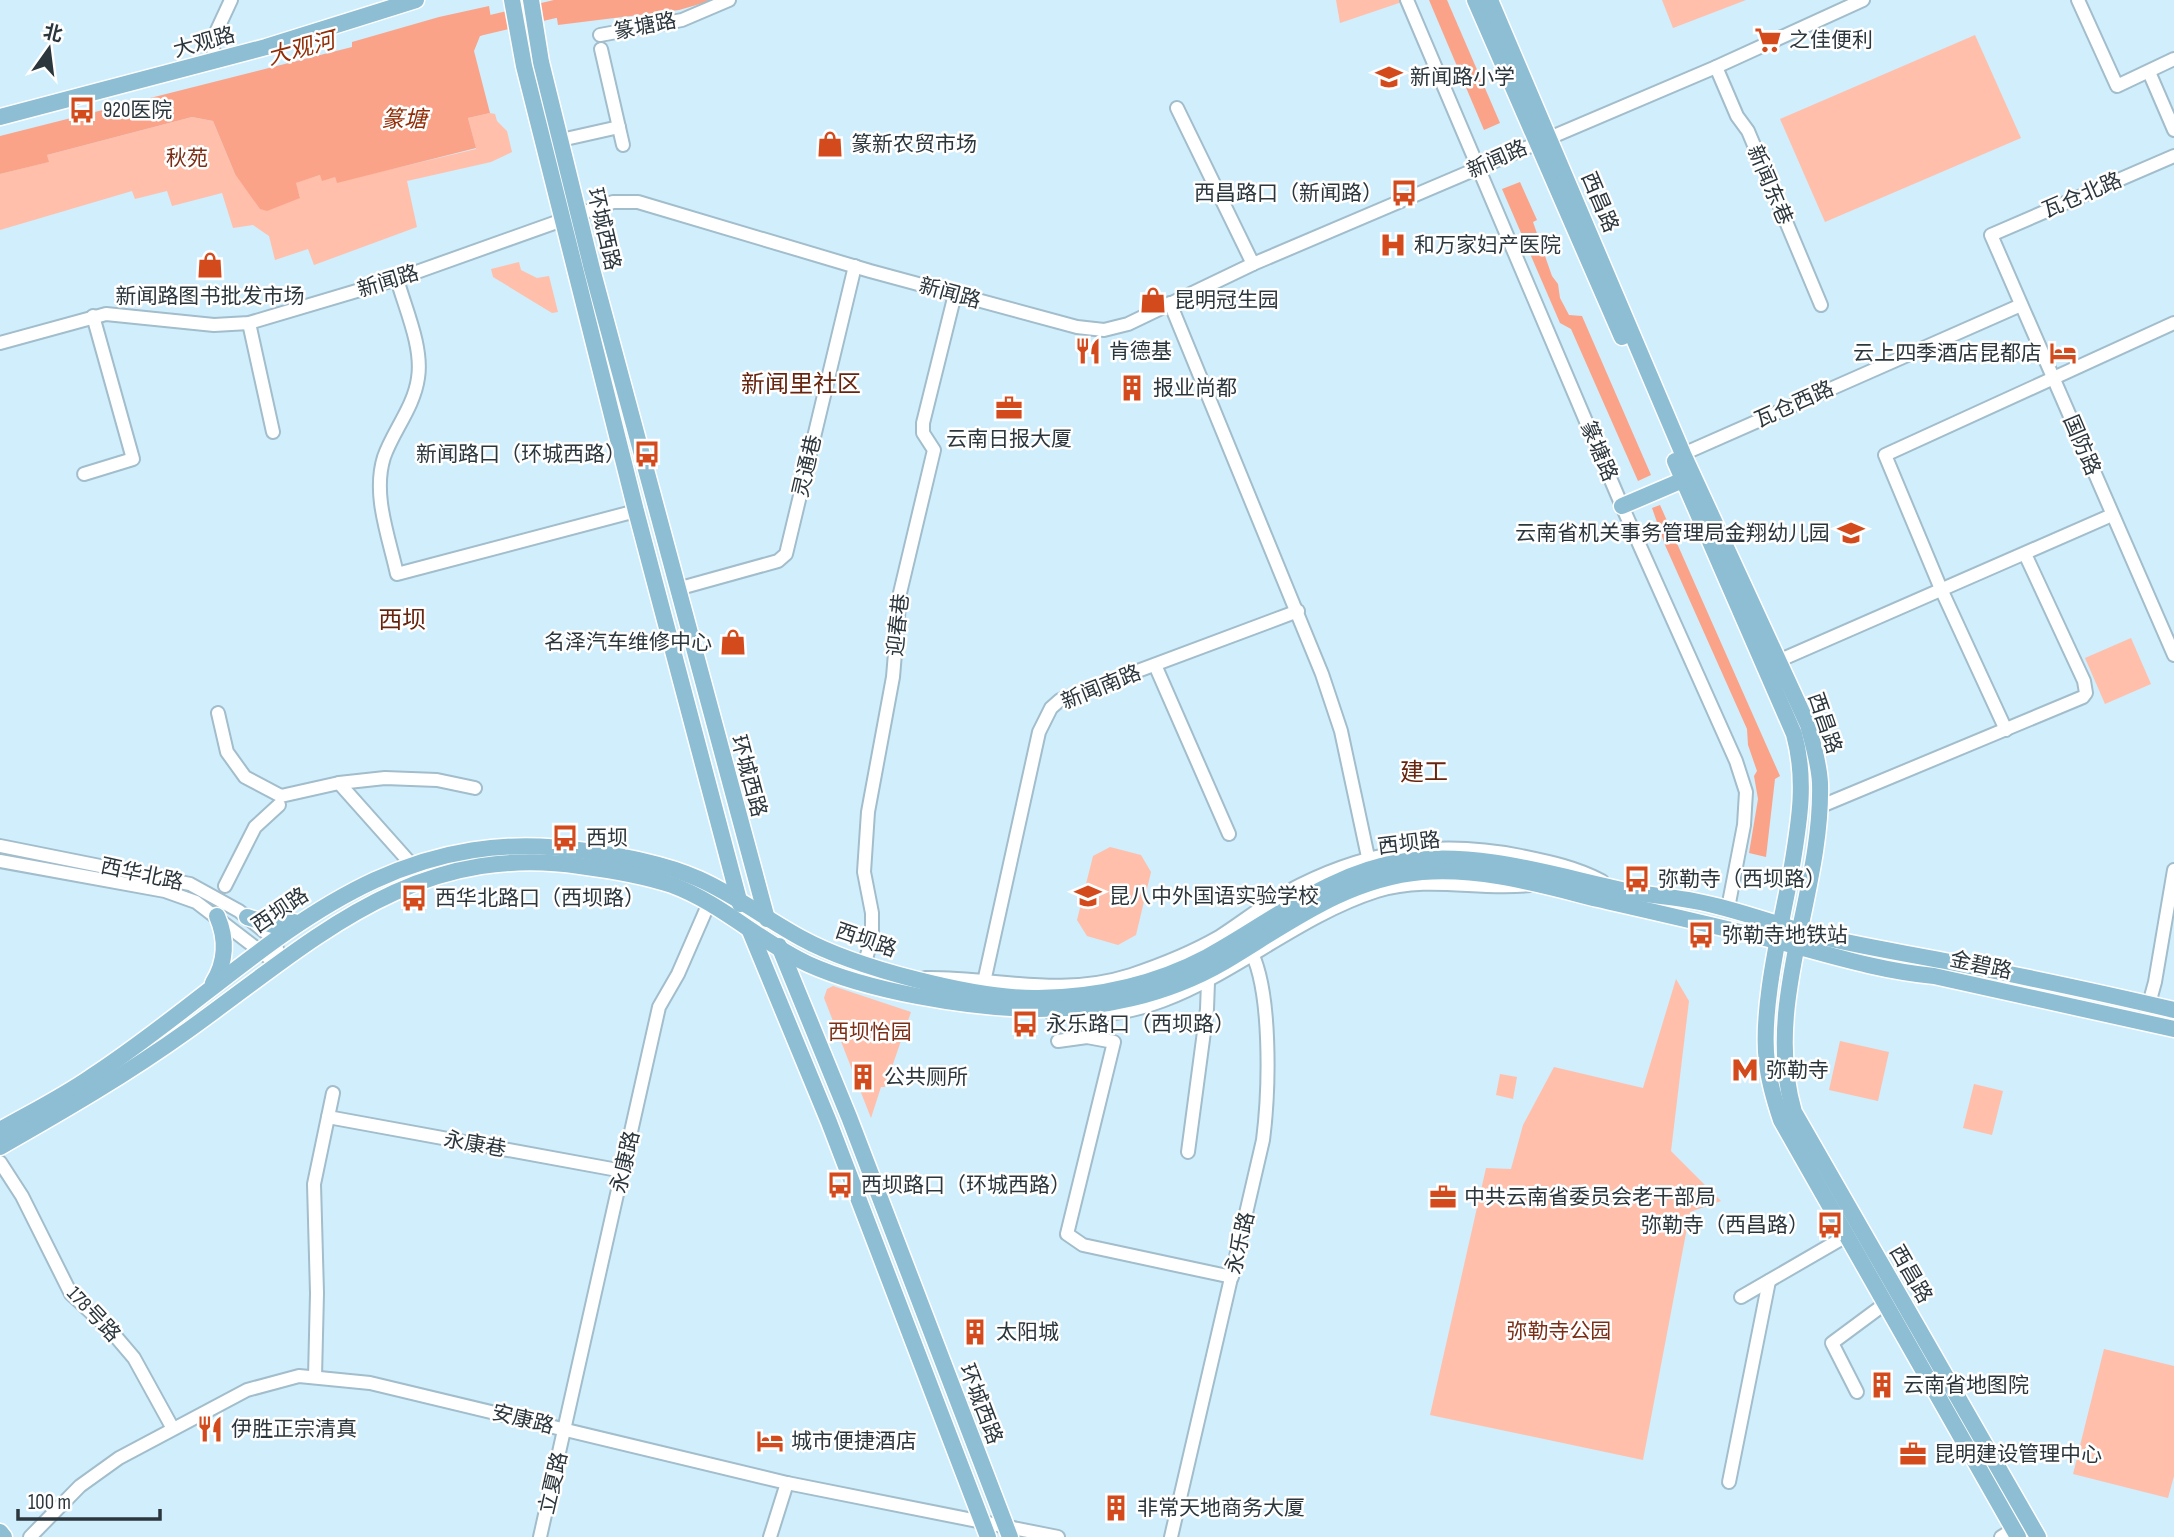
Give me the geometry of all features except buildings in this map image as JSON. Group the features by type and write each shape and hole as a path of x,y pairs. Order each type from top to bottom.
{"main road":[{"name":"大观路","path":"0,117 215,61 416,0"},
{"name":"环城西路","path":"531,0 535,28 592,269 766,918 849,1117 1008,1532"},
{"name":"西昌路","path":"1475,0 1544,138 1683,454 1811,735 1820,781 1819,807 1800,939 1783,1029 1786,1085 1794,1112 2038,1537"},
{"name":"西昌路","path":"1490,0 1683,480 1794,734 1801,759 1801,811 1766,1021 1766,1062 1772,1095 1781,1121 1886,1303 2011,1534"},
{"name":"环城西路","path":"512,1 636,511 738,899 829,1122 985,1530"},
{"path":"1622,506 1683,480"},
{"name":"西坝路","path":"0,1130 93,1077 258,950 349,890 412,865 462,853 503,848 565,848 628,858 679,870 738,899 808,942 913,978 992,995 1034,998 1096,994 1132,987 1200,961 1290,904 1334,881 1375,867 1412,860 1476,860 1621,890 1728,908 1782,923"},
{"name":"西坝路","path":"0,1147 110,1085 361,908 392,891 466,868 536,863 615,871 678,887 810,965 908,992 953,1001 1019,1008 1074,1007 1139,997 1203,973 1251,951 1322,901 1359,886 1401,875 1426,872 1475,873 1538,885 1779,942"},
{"path":"212,985 221,968 224,948 217,916"},
{"path":"247,917 273,925 290,924 306,917"},
{"name":"金碧路","path":"1782,923 1800,939 1896,972 1934,976 2174,1029"},
{"name":"金碧路","path":"1779,942 1800,939 2174,1010"},
{"path":"0,1532 4,1537"}],"street":[{"path":"215,61 212,41 231,0"},
{"name":"篆塘路","path":"600,35 682,20 729,0"},
{"name":"篆塘路","path":"1407,0 1622,506 1737,761 1746,792 1744,825 1728,908"},
{"name":"新闻路","path":"0,343 93,316 214,324 249,323 397,279 613,202 638,202 955,294 1077,327 1104,330 1128,324 1253,264 1716,67 1863,0"},
{"path":"2078,0 2117,86 2174,59"},
{"path":"601,49 623,145"},
{"name":"新闻东巷","path":"1716,67 1737,116 1748,131 1821,305"},
{"path":"2149,72 2174,130"},
{"path":"1177,108 1253,264"},
{"path":"561,140 619,127"},
{"name":"瓦仓北路","path":"1991,235 2174,156"},
{"name":"国防路","path":"1991,235 2174,654"},
{"name":"灵通巷","path":"677,589 778,561 786,554 855,266"},
{"path":"397,279 418,358 418,378 384,457 380,476 380,496 397,574 636,511"},
{"name":"迎春巷","path":"865,962 872,938 872,913 864,872 868,812 893,677 900,593 934,450 923,433 923,423 955,294"},
{"path":"1170,303 1256,519 1298,611 1342,731 1367,857"},
{"name":"瓦仓西路","path":"1683,454 2021,305"},
{"path":"84,474 134,459 93,316"},
{"path":"249,323 273,432"},
{"path":"2006,730 1941,589 1885,455 2174,323"},
{"path":"1778,661 2112,515"},
{"path":"1819,807 2083,697 2086,693 2084,681 2025,554"},
{"name":"新闻南路","path":"984,982 1045,718 1060,700 1298,611"},
{"path":"1155,665 1229,834"},
{"path":"218,713 227,752 245,777 281,796 339,783 385,778 424,779 475,788"},
{"path":"339,783 412,865"},
{"path":"225,886 255,827 279,805"},
{"name":"西华北路","path":"0,846 190,884 247,917 274,939"},
{"path":"913,978 960,977 1034,987 1094,983 1129,976 1195,950 1284,894 1330,871 1367,857 1424,847 1478,848 1576,868 1621,890"},
{"name":"西华北路","path":"0,862 165,891 196,902 258,950 281,962"},
{"path":"2144,1022 2174,870"},
{"name":"永康路","path":"565,1429 659,1007 678,974 709,903"},
{"path":"274,939 281,962"},
{"path":"1019,1008 1079,1018 1142,1007 1208,982 1251,951"},
{"name":"永乐路","path":"1171,1537 1263,1140 1268,1103 1266,1044 1260,978 1251,951"},
{"path":"1188,1152 1207,1009 1208,982"},
{"path":"1058,1041 1087,1037 1114,1042 1068,1234 1083,1245 1232,1277"},
{"path":"315,1377 317,1293 314,1184 332,1093"},
{"name":"永康巷","path":"327,1116 623,1171"},
{"name":"178号路","path":"0,1162 22,1196 71,1294 111,1331 134,1358 172,1427"},
{"path":"1741,1297 1848,1236"},
{"path":"1729,1482 1769,1281"},
{"path":"1857,1392 1832,1343 1886,1303"},
{"name":"安康路","path":"30,1537 80,1486 119,1458 172,1427 270,1381 299,1376 370,1383 985,1530 1058,1537"},
{"name":"立夏路","path":"540,1537 565,1429"},
{"path":"770,1537 787,1483"}],"green space":[{"path":"1336,0 1405,0 1405,1 1340,23"},
{"path":"1662,0 1746,0 1673,28"},
{"path":"1975,35 2021,138 1825,222 1780,119"},
{"name":"秋苑","path":"495,114 497,121 507,131 512,152 491,162 407,181 417,227 314,265 308,249 275,260 269,236 253,225 233,228 222,193 172,206 167,191 135,199 132,191 0,230 0,174 48,162 47,155 192,117 213,121 235,174 300,197 295,183 320,175 335,177 337,182 476,149 468,118"},
{"path":"519,262 521,270 537,278 549,276 558,312 552,313 493,277 491,269"},
{"path":"2131,638 2151,684 2105,704 2085,658"},
{"path":"1110,847 1141,855 1151,872 1136,935 1118,945 1087,936 1077,920 1093,856"},
{"name":"弥勒寺公园","path":"1676,979 1689,1001 1671,1151 1721,1201 1690,1212 1643,1460 1430,1415 1486,1168 1511,1169 1523,1125 1554,1067 1643,1088"},
{"name":"西坝怡园","path":"833,986 911,1012 885,1087 881,1087 871,1118 824,998 827,989"},
{"path":"1840,1041 1889,1052 1878,1101 1829,1090"},
{"path":"1500,1074 1517,1077 1513,1099 1496,1095"},
{"path":"1974,1084 2003,1091 1992,1135 1963,1128"},
{"path":"2104,1349 2174,1366 2174,1476 2168,1498 2073,1474"}],"water":[{"path":"554,0 714,0 679,10 558,25"},
{"path":"1429,0 1447,0 1500,123 1484,130"},
{"name":"篆塘","path":"489,6 493,31 480,36 474,51 490,113 468,118 476,148 337,183 335,177 322,181 320,175 296,183 300,198 267,211 260,209 235,174 213,121 192,117 47,155 49,162 0,174 0,136 352,47 352,42"},
{"path":"1520,182 1537,220 1533,222 1552,276 1558,284 1560,298 1569,315 1582,316 1651,475 1638,481 1571,329 1560,323 1502,189"},
{"path":"1660,505 1780,776 1775,779 1766,857 1749,853 1758,799 1754,776 1757,771 1748,745 1747,729 1665,545 1652,508"}],"waterway":[{"name":"大观河","path":"470,29 555,9 617,0"}],"place":[{"name":"之佳便利","path":"1768,40"},
{"name":"新闻路小学","path":"1389,77"},
{"name":"920医院","path":"82,110"},
{"name":"篆新农贸市场","path":"830,144"},
{"name":"西昌路口（新闻路）","path":"1404,193"},
{"name":"和万家妇产医院","path":"1393,245"},
{"name":"新闻路图书批发市场","path":"210,265"},
{"name":"昆明冠生园","path":"1153,300"},
{"name":"肯德基","path":"1088,351"},
{"name":"云上四季酒店昆都店","path":"2063,353"},
{"name":"报业尚都","path":"1132,388"},
{"name":"云南日报大厦","path":"1009,408"},
{"name":"新闻路口（环城西路）","path":"647,454"},
{"name":"云南省机关事务管理局金翔幼儿园","path":"1851,533"},
{"name":"名泽汽车维修中心","path":"733,642"},
{"name":"西坝","path":"565,838"},
{"name":"弥勒寺（西坝路）","path":"1637,879"},
{"name":"昆八中外国语实验学校","path":"1088,896"},
{"name":"西华北路口（西坝路）","path":"414,898"},
{"name":"弥勒寺地铁站","path":"1701,935"},
{"name":"永乐路口（西坝路）","path":"1025,1024"},
{"name":"弥勒寺","path":"1745,1070"},
{"name":"公共厕所","path":"863,1077"},
{"name":"西坝路口（环城西路）","path":"840,1185"},
{"name":"中共云南省委员会老干部局","path":"1443,1197"},
{"name":"弥勒寺（西昌路）","path":"1830,1225"},
{"name":"太阳城","path":"975,1332"},
{"name":"云南省地图院","path":"1882,1385"},
{"name":"伊胜正宗清真","path":"210,1429"},
{"name":"城市便捷酒店","path":"770,1441"},
{"name":"昆明建设管理中心","path":"1913,1454"},
{"name":"非常天地商务大厦","path":"1116,1508"}],"district":[{"name":"新闻里社区","path":"801,384"},
{"name":"西坝","path":"402,620"},
{"name":"建工","path":"1424,772"}]}
